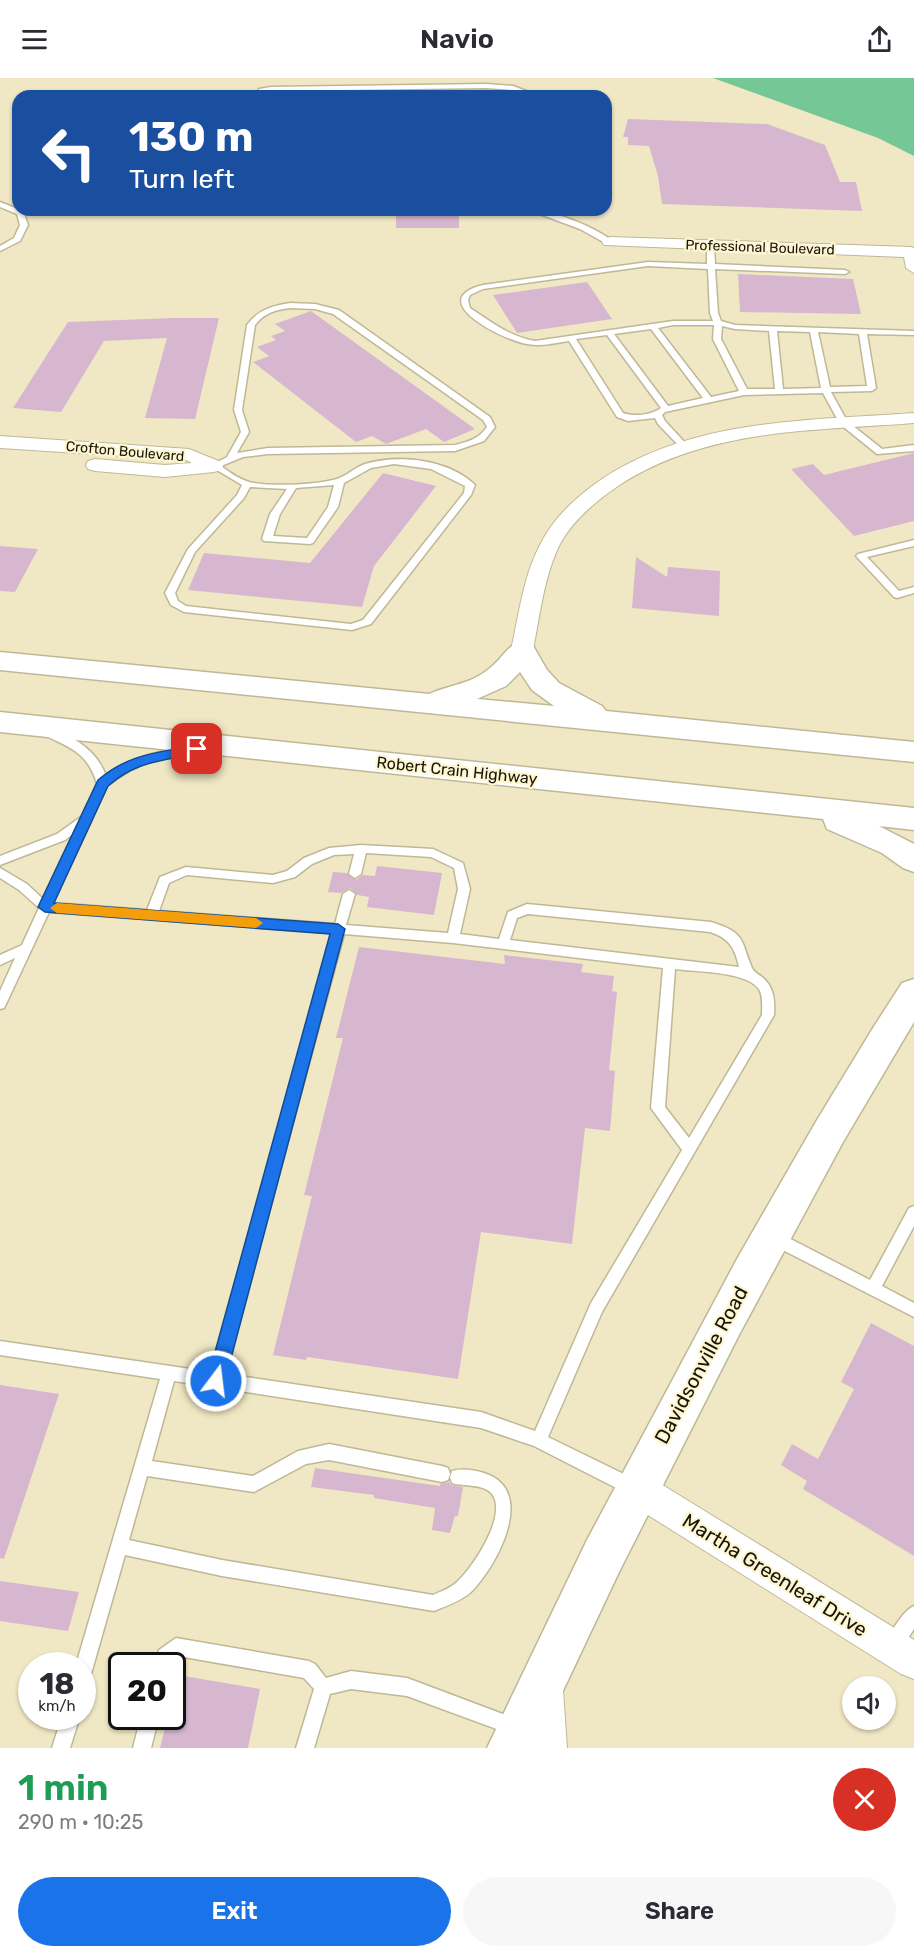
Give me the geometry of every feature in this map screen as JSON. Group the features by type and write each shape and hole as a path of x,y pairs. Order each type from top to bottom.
{"main road":[{"path":"426,704 484,687 497,680 522,650 536,678 545,689 615,723"},
{"path":"0,662 914,752"},
{"name":"Robert Crain Highway","path":"0,722 914,819"},
{"path":"797,805 869,833 893,845 914,860"},
{"name":"Davidsonville Road","path":"526,1741 545,1675 636,1488 770,1236 869,1064 914,993"}],"street":[{"name":"Professional Boulevard","path":"610,242 710,246 912,260"},
{"path":"522,650 539,572 550,544 566,519 612,480 638,465 684,446 721,435 764,428 914,418"},
{"name":"Crofton Boulevard","path":"0,442 189,455 214,466"},
{"name":"Crofton Boulevard","path":"0,455 165,471 214,466"},
{"name":"Martha Greenleaf Drive","path":"636,1488 903,1654"}],"lane":[{"path":"261,90 271,88 486,86 519,90"},
{"path":"0,249 17,239 24,225 21,216"},
{"path":"551,216 583,227 610,242"},
{"path":"710,246 714,313 718,323 717,339 744,392"},
{"path":"845,272 648,264 483,287 471,290 465,295 463,302 466,309 512,338 535,343 673,323 718,323 735,327 914,333"},
{"path":"214,466 231,456 266,450 305,452 455,448 488,435 491,427 487,418 336,312 322,307 285,307 256,315 251,325 238,410 245,432 231,456"},
{"path":"653,326 709,400"},
{"path":"773,328 779,391"},
{"path":"814,330 826,390 843,422 880,452 914,448"},
{"path":"571,338 620,415 628,418 744,392 872,388 863,331"},
{"path":"609,332 662,412 661,422 684,446"},
{"path":"214,466 247,484 293,486 340,481 367,466 398,461 431,465 459,477 470,485 468,493 367,621 352,627 184,609 174,603 171,593 191,551 242,496 247,484"},
{"path":"293,486 275,514 267,539 310,541 333,507 340,481"},
{"path":"914,543 861,556 897,594 914,590"},
{"path":"37,726 85,750 100,770 103,784"},
{"path":"0,1004 103,784 120,769 135,762 219,745"},
{"path":"0,861 61,837 88,816"},
{"path":"152,914 164,880 186,871 273,879 291,874 308,861 333,851 361,849 433,853 459,866 464,889 453,938"},
{"path":"355,874 361,849"},
{"path":"0,872 23,887 45,907 453,938 747,973 760,982 769,994 768,1015 596,1308 539,1440"},
{"path":"216,1381 349,894"},
{"path":"503,944 512,915 527,909 711,927 727,932 739,942 747,973"},
{"path":"0,960 26,948"},
{"path":"669,964 658,1108 689,1149"},
{"path":"873,1289 914,1212"},
{"path":"770,1236 914,1310"},
{"path":"0,1348 481,1420 514,1429 636,1488"},
{"path":"88,1652 169,1374"},
{"path":"142,1467 254,1484 304,1457 329,1452 441,1474"},
{"path":"119,1546 222,1568 434,1603 462,1589 484,1565 499,1531 503,1499 497,1487 475,1479 458,1477"},
{"path":"903,1654 914,1614"},
{"path":"170,1652 176,1647 309,1670 323,1687"},
{"path":"323,1687 351,1680 407,1687 526,1741"},
{"path":"305,1748 323,1687"},
{"path":"61,1748 66,1730"},
{"path":"142,1748 146,1730"}],"green space":[{"path":"713,78 914,78 914,156 878,138"}],"building":[{"path":"628,119 767,124 825,145 840,182 856,182 862,211 662,204 658,176 649,146 628,145 628,137 623,137"},
{"path":"396,216 459,216 459,228 396,228"},
{"path":"738,274 853,279 861,314 740,312"},
{"path":"587,282 612,319 517,333 493,295"},
{"path":"311,311 475,429 444,442 426,429 386,444 372,436 356,442 253,362 269,356 257,347 276,340 271,336 285,331 275,324"},
{"path":"219,318 195,419 145,418 167,338 104,341 61,412 13,408 68,322"},
{"path":"914,453 914,521 854,536 791,469 813,464 824,475"},
{"path":"383,473 436,486 374,566 362,607 188,590 204,553 310,563"},
{"path":"0,546 38,549 15,592 0,591"},
{"path":"636,557 667,577 668,567 720,571 719,616 632,608"},
{"path":"377,866 442,873 434,915 367,907 369,897 357,895 350,888 341,893 328,892 333,872 347,873 356,880 363,875 375,876"},
{"path":"359,947 505,964 504,955 583,964 581,972 614,976 612,991 617,992 609,1070 615,1071 610,1131 585,1128 572,1244 481,1232 458,1379 307,1357 306,1360 273,1355 312,1196 304,1195 343,1038 336,1038"},
{"path":"871,1323 914,1346 914,1556 803,1489 807,1481 781,1465 792,1444 818,1459 854,1389 841,1382"},
{"path":"0,1385 59,1394 4,1559 0,1558"},
{"path":"315,1468 440,1486 440,1484 449,1482 451,1485 463,1487 458,1516 455,1516 450,1533 432,1530 435,1508 374,1498 374,1495 311,1487"},
{"path":"0,1581 79,1592 68,1631 0,1621"},
{"path":"186,1676 260,1689 248,1748 160,1748 164,1730 186,1730"}],"slow traffic":[{"path":"57,908 256,923"}],"route":[{"path":"197,749 135,762 120,769 103,784 45,907 338,929 216,1381"}]}
